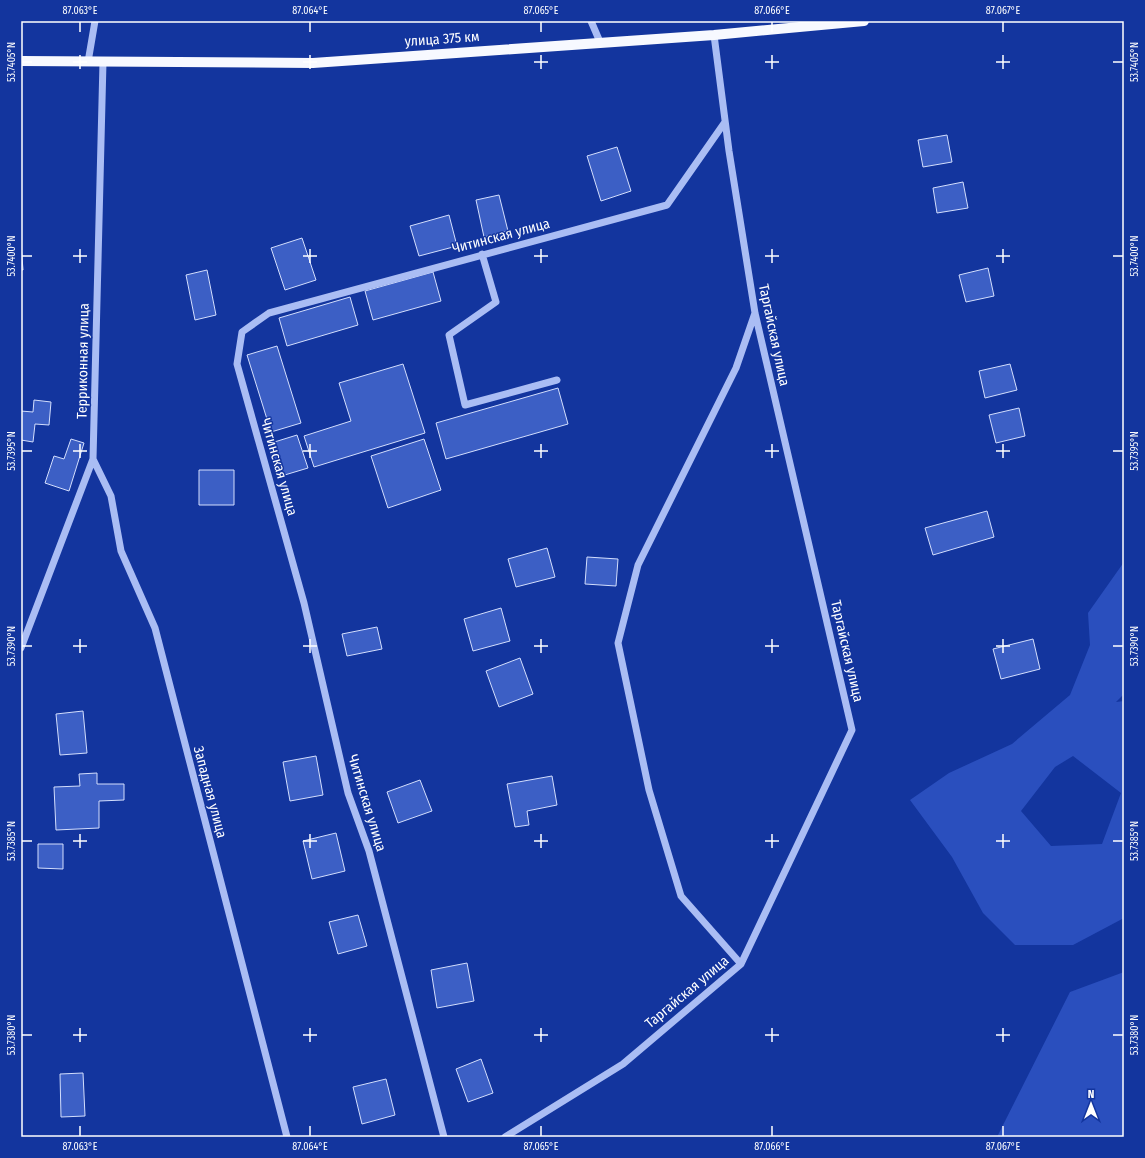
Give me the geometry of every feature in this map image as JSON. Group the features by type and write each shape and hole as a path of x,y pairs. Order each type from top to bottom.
{"main road":[{"name":"улица 375 км","path":"21,61 313,62 714,35 864,21"}],"street":[{"path":"88,62 94,21"},
{"path":"590,21 600,42"},
{"name":"Таргайская улица","path":"505,1137 623,1064 741,964 852,730 755,313 725,122 714,35"},
{"name":"Терриконная улица","path":"21,648 94,458 103,62"},
{"name":"Читинская улица","path":"444,1137 369,851 348,793 304,603 237,364 242,332 269,313 667,205 725,122"},
{"path":"482,254 496,302 449,335 465,405 557,380"},
{"path":"741,964 681,896 649,790 618,643 638,565 736,368 755,313"},
{"name":"Западная улица","path":"94,458 111,496 121,551 155,628 287,1137"}],"shaded area":[{"path":"1124,562 1124,694 1116,702 1124,701 1124,918 1073,945 1015,945 983,913 952,857 910,800 949,773 1012,744 1070,695 1090,645 1088,613","holes":["1073,756 1121,793 1102,844 1051,846 1021,811 1055,767"]},
{"path":"1124,972 1124,1137 997,1137 1070,992"}],"building":[{"path":"947,135 952,162 923,167 918,140"},
{"path":"617,147 631,191 601,201 587,156"},
{"path":"963,182 968,208 937,213 933,188"},
{"path":"499,195 508,231 484,237 476,200"},
{"path":"449,215 457,246 419,256 410,226"},
{"path":"302,238 316,280 285,290 271,248"},
{"path":"21,245 23,270 21,270"},
{"path":"988,268 994,296 966,302 959,275"},
{"path":"207,270 216,315 195,320 186,275"},
{"path":"433,272 441,301 373,320 365,291"},
{"path":"350,297 358,325 287,346 279,318"},
{"path":"277,346 301,423 271,432 247,355"},
{"path":"403,364 425,433 314,467 304,436 351,421 339,383"},
{"path":"1010,364 1017,390 985,398 979,371"},
{"path":"558,388 568,424 446,459 436,423"},
{"path":"34,400 51,402 49,425 35,424 33,442 21,440 21,411 33,412"},
{"path":"1019,408 1025,436 996,443 989,415"},
{"path":"297,435 308,468 278,477 268,444"},
{"path":"71,439 84,443 69,491 45,483 54,456 64,459"},
{"path":"424,439 441,490 388,508 371,456"},
{"path":"199,470 234,470 234,505 199,505"},
{"path":"987,511 994,537 933,555 925,528"},
{"path":"547,548 555,577 516,587 508,559"},
{"path":"587,557 618,559 616,586 585,584"},
{"path":"501,608 510,641 473,651 464,619"},
{"path":"377,627 382,649 347,656 342,634"},
{"path":"1033,639 1040,669 1001,679 993,649"},
{"path":"520,658 533,694 499,707 486,671"},
{"path":"83,711 87,753 60,755 56,714"},
{"path":"316,756 323,795 290,801 283,762"},
{"path":"97,773 97,784 124,784 124,800 99,801 99,828 56,830 54,787 80,786 79,774"},
{"path":"552,776 557,805 527,811 529,825 515,827 507,784"},
{"path":"420,780 432,811 398,823 387,792"},
{"path":"336,833 345,871 312,879 303,841"},
{"path":"38,844 63,844 63,869 38,868"},
{"path":"358,915 367,946 338,954 329,922"},
{"path":"467,963 474,1001 437,1008 431,970"},
{"path":"481,1059 493,1093 468,1102 456,1069"},
{"path":"83,1073 85,1116 61,1117 60,1074"},
{"path":"386,1079 395,1115 362,1124 353,1087"}]}
